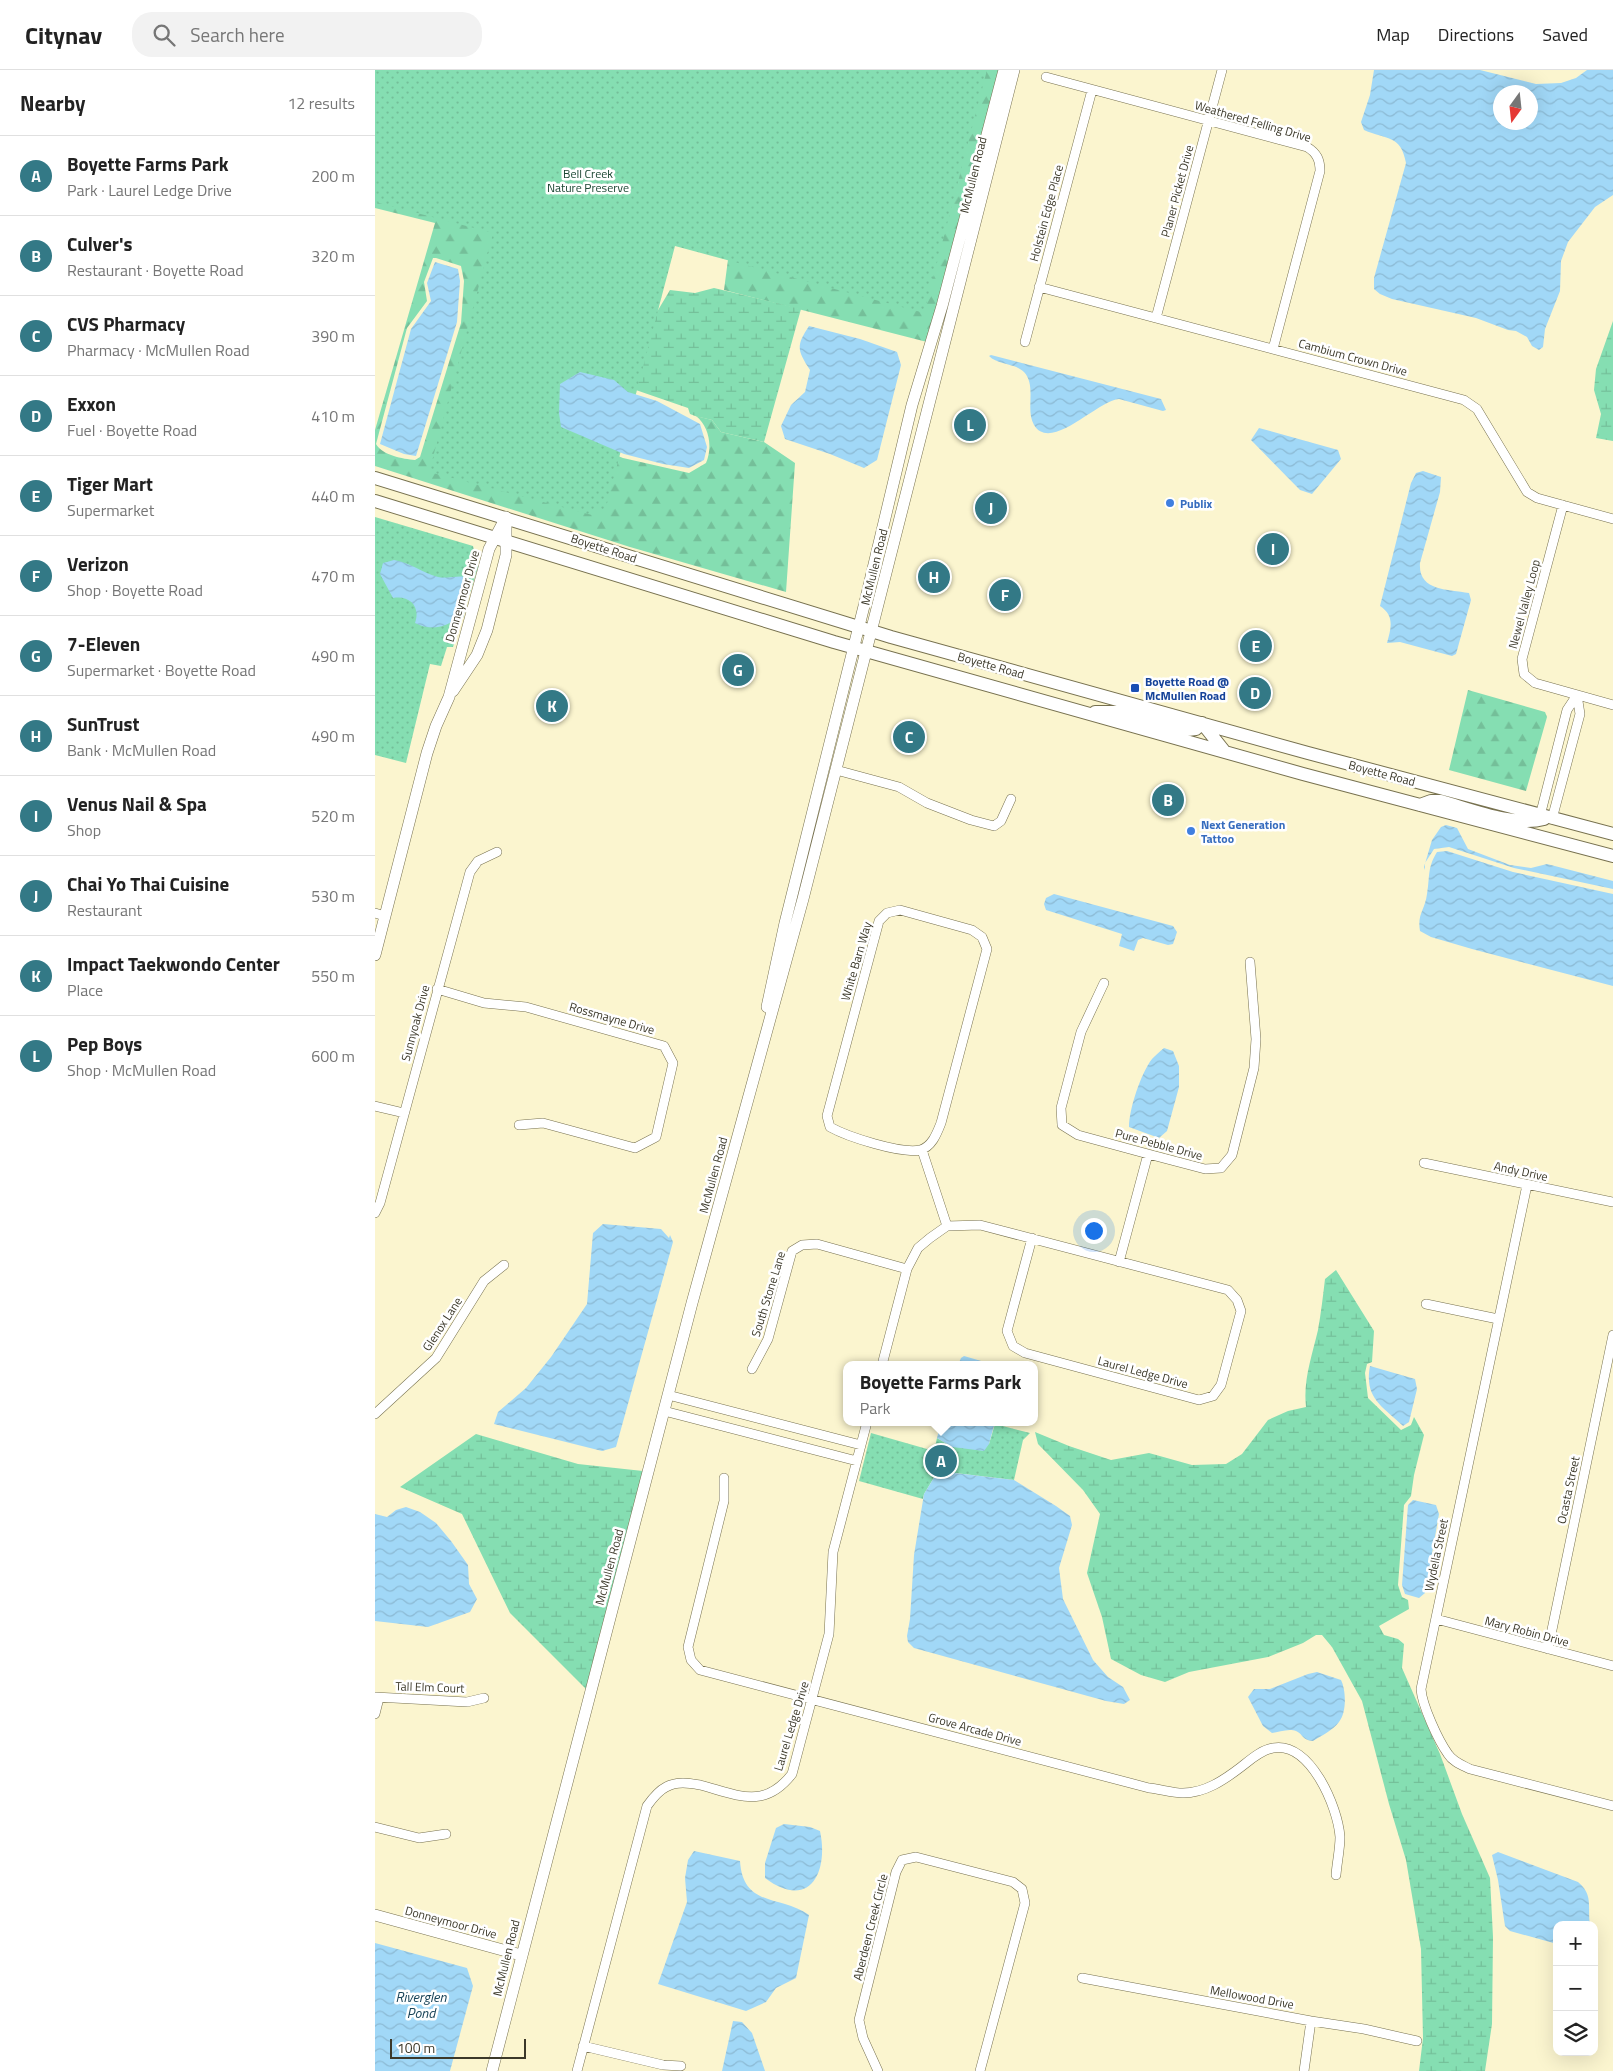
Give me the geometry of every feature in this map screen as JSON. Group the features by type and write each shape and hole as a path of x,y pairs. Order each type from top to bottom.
{"main road":[{"name":"Boyette Road","path":"375,478 872,631 1202,723 1613,834"},
{"name":"Boyette Road","path":"375,500 854,648 1303,774 1613,856"},
{"path":"1085,713 1103,711 1123,712 1187,730 1196,729 1202,723 1225,752"},
{"path":"1419,805 1431,801 1441,801 1509,819 1529,822 1547,817"}],"street":[{"name":"McMullen Road","path":"492,2071 668,1395 755,1070 912,405 954,262 1005,70"},
{"name":"McMullen Road","path":"778,973 836,770 1014,70"},
{"name":"Planer Picket Drive","path":"1156,318 1222,70"},
{"name":"Weathered Felling Drive","path":"1046,77 1307,147 1315,153 1319,161 1320,171 1273,349"},
{"name":"Holstein Edge Place","path":"1025,342 1092,90"},
{"name":"Cambium Crown Drive","path":"1039,287 1469,402 1477,409 1527,492 1537,498 1613,518"},
{"name":"Newel Valley Loop","path":"1563,505 1522,659 1522,667 1524,674 1535,684 1613,705"},
{"name":"Donneymoor Drive","path":"449,697 471,666 483,643 506,554 501,538 506,517"},
{"name":"Donneymoor Drive","path":"375,955 380,914 427,753 449,697 489,549 501,538"},
{"path":"1547,817 1567,710 1577,695"},
{"path":"1547,817 1580,714 1577,695"},
{"path":"836,770 899,786 927,803 971,820 994,826 1001,821 1011,800"},
{"name":"Sunnyoak Drive","path":"375,1213 470,872 479,861 497,852"},
{"name":"White Barn Way","path":"900,910 972,930 982,937 987,949 941,1123 934,1140 922,1150 903,1150 844,1135 830,1127 827,1116 879,921 887,912 900,910"},
{"name":"Pure Pebble Drive","path":"1105,982 1081,1032 1061,1108 1062,1125 1078,1135 1148,1154 1205,1169 1221,1168 1232,1155 1254,1068 1256,1039 1250,962"},
{"name":"Rossmayne Drive","path":"437,989 484,1003 526,1007 664,1046 673,1063 656,1138 635,1148 543,1123 519,1125"},
{"path":"375,1106 404,1113"},
{"path":"883,1361 907,1269 918,1248 947,1226 922,1150"},
{"path":"1119,1262 1148,1154"},
{"name":"Andy Drive","path":"1424,1163 1527,1186 1613,1202"},
{"name":"Wydella Street","path":"1527,1186 1435,1619 1421,1695 1448,1754 1457,1763 1470,1769 1613,1806"},
{"name":"Laurel Ledge Drive","path":"947,1226 981,1224 1228,1290 1237,1300 1241,1311 1221,1385 1213,1396 1199,1400 1025,1353 1013,1346 1007,1331 1032,1238"},
{"name":"South Stone Lane","path":"752,1369 768,1339 792,1251 802,1245 817,1244 907,1269"},
{"name":"Glenox Lane","path":"375,1414 436,1358 484,1281 504,1265"},
{"path":"1426,1304 1498,1319"},
{"name":"Ocasta Street","path":"1548,1649 1613,1335"},
{"path":"668,1395 861,1445"},
{"path":"664,1411 857,1462"},
{"name":"Laurel Ledge Drive","path":"577,2071 647,1806 667,1786 685,1782 751,1798 764,1797 783,1786 792,1774 829,1634 833,1552 866,1426"},
{"name":"Grove Arcade Drive","path":"724,1478 724,1500 688,1647 691,1660 701,1670 1149,1788 1183,1793 1209,1788 1231,1775 1255,1756 1273,1748 1288,1749 1299,1754 1319,1777 1337,1816 1340,1837 1336,1875"},
{"name":"Mary Robin Drive","path":"1435,1619 1613,1666"},
{"path":"375,1714 377,1697"},
{"name":"Tall Elm Court","path":"377,1697 467,1702 485,1698"},
{"path":"375,1827 419,1838 446,1834"},
{"name":"Aberdeen Creek Circle","path":"879,2071 863,2038 859,2020 896,1872 903,1860 915,1857 1013,1882 1022,1889 1025,1903 980,2071"},
{"name":"Donneymoor Drive","path":"375,1915 521,1955"},
{"name":"Mellowood Drive","path":"1082,1978 1311,2021 1364,2029 1417,2041"},
{"path":"1304,2071 1311,2021"},
{"path":"583,2046 663,2066 681,2066"}],"green space":[{"path":"375,70 459,70 598,448 623,458 689,473 706,463 709,450 707,431 696,416 712,420 721,432 764,442 795,463 786,592 630,547 375,466 375,430 435,223 375,208","holes":["433,258 461,266 464,281 461,323 420,457 415,460 388,454 376,444 407,328 427,301 424,282"]},
{"name":"Bell Creek Nature Preserve","path":"375,70 987,70 924,313 675,246 605,511 594,508 592,515 429,472 493,233 375,202"},
{"path":"840,70 1000,70 927,342 724,290 729,252"},
{"path":"714,288 801,309 764,442 721,432 712,420 690,414 688,408 630,388 648,327 670,290 695,293"},
{"path":"1613,321 1613,441 1596,438 1601,414 1594,390 1596,369"},
{"path":"375,517 473,546 478,567 453,647 447,647 441,666 430,664 406,763 375,755"},
{"path":"1468,690 1545,712 1547,717 1526,791 1449,770"},
{"path":"1336,1270 1374,1331 1372,1362 1367,1364 1365,1373 1368,1398 1401,1430 1411,1425 1414,1417 1424,1435 1411,1496 1404,1505 1398,1585 1402,1597 1408,1600 1409,1609 1379,1626 1384,1635 1398,1639 1404,1644 1402,1668 1440,1754 1462,1814 1490,1878 1493,1937 1492,2024 1485,2071 1419,2071 1423,2038 1421,1949 1406,1860 1362,1701 1332,1647 1322,1635 1316,1635 1303,1643 1268,1657 1189,1672 1165,1682 1141,1675 1111,1659 1102,1617 1087,1573 1100,1514 1083,1490 1038,1444 1035,1432 1111,1460 1149,1453 1192,1465 1226,1464 1242,1454 1268,1420 1288,1411 1306,1407 1307,1378 1318,1330 1325,1279"},
{"path":"994,1426 1003,1426 1030,1433 1023,1440 1014,1480 938,1471 923,1499 859,1481 871,1433 934,1451 937,1438 952,1447 989,1444"},
{"path":"476,1434 578,1464 643,1471 586,1689 510,1613 462,1514 400,1487"}],"water":[{"path":"1374,70 1480,70 1536,84 1561,83 1576,78 1587,70 1613,70 1613,195 1595,207 1568,242 1561,261 1560,291 1545,329 1543,347 1539,350 1532,346 1527,337 1516,331 1508,330 1476,318 1392,299 1374,289 1374,278 1406,163 1404,154 1396,142 1364,130 1361,122 1370,95"},
{"path":"435,262 458,269 460,281 457,322 416,456 404,454 380,444 411,329 431,301 427,283"},
{"path":"809,326 860,339 897,352 901,365 877,460 864,468 785,439 781,426 791,405 805,392 810,370 800,348 802,338"},
{"path":"989,356 1161,399 1166,410 1163,411 1119,399 1099,407 1063,429 1051,433 1042,432 1034,425 1030,412 1031,391 1028,378 1020,369 997,361"},
{"path":"580,372 614,380 628,392 657,401 700,424 707,447 704,460 689,468 663,464 624,454 561,427 559,413 560,384"},
{"path":"1259,428 1338,450 1341,459 1312,494 1300,490 1251,440"},
{"path":"1423,471 1441,477 1440,492 1420,563 1421,572 1429,584 1443,589 1469,593 1471,600 1456,654 1452,656 1400,642 1387,643 1391,623 1388,614 1380,606 1411,483 1416,473"},
{"path":"394,560 438,577 462,576 469,578 472,584 463,618 459,617 448,624 432,628 415,623 415,607 409,600 393,598 380,574 383,563"},
{"path":"1446,825 1457,828 1468,849 1510,865 1531,868 1547,864 1613,881 1613,889 1514,868 1449,847 1434,849 1425,862 1432,840 1441,827"},
{"path":"1447,851 1513,872 1613,894 1613,986 1472,949 1431,937 1420,931 1420,916 1426,899 1432,863 1437,852"},
{"path":"1054,894 1173,926 1177,932 1173,944 1168,945 1143,938 1138,940 1134,951 1119,946 1122,934 1046,910 1044,904 1046,898"},
{"path":"1164,1048 1173,1051 1179,1066 1179,1087 1167,1131 1159,1138 1129,1127 1133,1101 1140,1082 1152,1059"},
{"path":"603,1224 661,1229 669,1238 670,1235 673,1242 616,1447 602,1451 494,1424 498,1412 526,1388 551,1357 587,1304 593,1233"},
{"path":"964,1356 981,1361 960,1361"},
{"path":"1370,1366 1415,1379 1417,1389 1409,1422 1403,1426 1382,1407 1372,1394 1369,1377"},
{"path":"940,1426 994,1426 989,1444 984,1451 952,1447 937,1438"},
{"path":"938,1471 1014,1480 1070,1516 1072,1525 1059,1568 1063,1599 1093,1660 1108,1677 1123,1687 1130,1700 1124,1704 1106,1701 914,1648 908,1642 914,1555 924,1494"},
{"path":"1413,1500 1436,1505 1439,1514 1425,1593 1419,1598 1405,1594 1402,1585 1408,1505"},
{"path":"406,1507 420,1512 436,1523 468,1565 469,1584 477,1599 470,1612 428,1627 375,1621 375,1514 387,1517 396,1510"},
{"path":"1317,1672 1341,1680 1343,1684 1345,1695 1343,1713 1342,1718 1336,1725 1313,1741 1293,1730 1272,1733 1263,1726 1248,1697 1254,1689 1270,1689"},
{"path":"784,1824 810,1827 820,1831 822,1846 818,1873 812,1883 804,1889 793,1890 780,1887 765,1878 765,1863 776,1828"},
{"path":"694,1851 740,1861 743,1876 748,1886 756,1893 809,1915 796,1978 776,1988 766,2002 746,2011 658,1984 687,1902 685,1878 688,1860"},
{"path":"1498,1852 1578,1882 1588,1897 1589,1921 1553,1921 1553,1943 1510,1931 1505,1926 1492,1855"},
{"name":"Riverglen Pond","path":"375,1943 467,1968 473,1986 450,2071 375,2071"},
{"path":"733,2021 742,2022 752,2033 765,2071 722,2071"}],"place":[{"name":"Pep Boys","path":"970,425"},
{"name":"Publix","path":"1170,503"},
{"name":"Chai Yo Thai Cuisine","path":"991,508"},
{"name":"Venus Nail & Spa","path":"1273,549"},
{"name":"SunTrust","path":"934,577"},
{"name":"Verizon","path":"1005,595"},
{"name":"Tiger Mart","path":"1256,646"},
{"name":"7-Eleven","path":"738,670"},
{"name":"Boyette Road @ McMullen Road","path":"1135,688"},
{"name":"Exxon","path":"1255,693"},
{"name":"Impact Taekwondo Center","path":"552,706"},
{"name":"CVS Pharmacy","path":"909,737"},
{"name":"Culver's","path":"1168,800"},
{"name":"Next Generation Tattoo","path":"1191,831"},
{"name":"Boyette Farms Park","path":"941,1461"}]}
